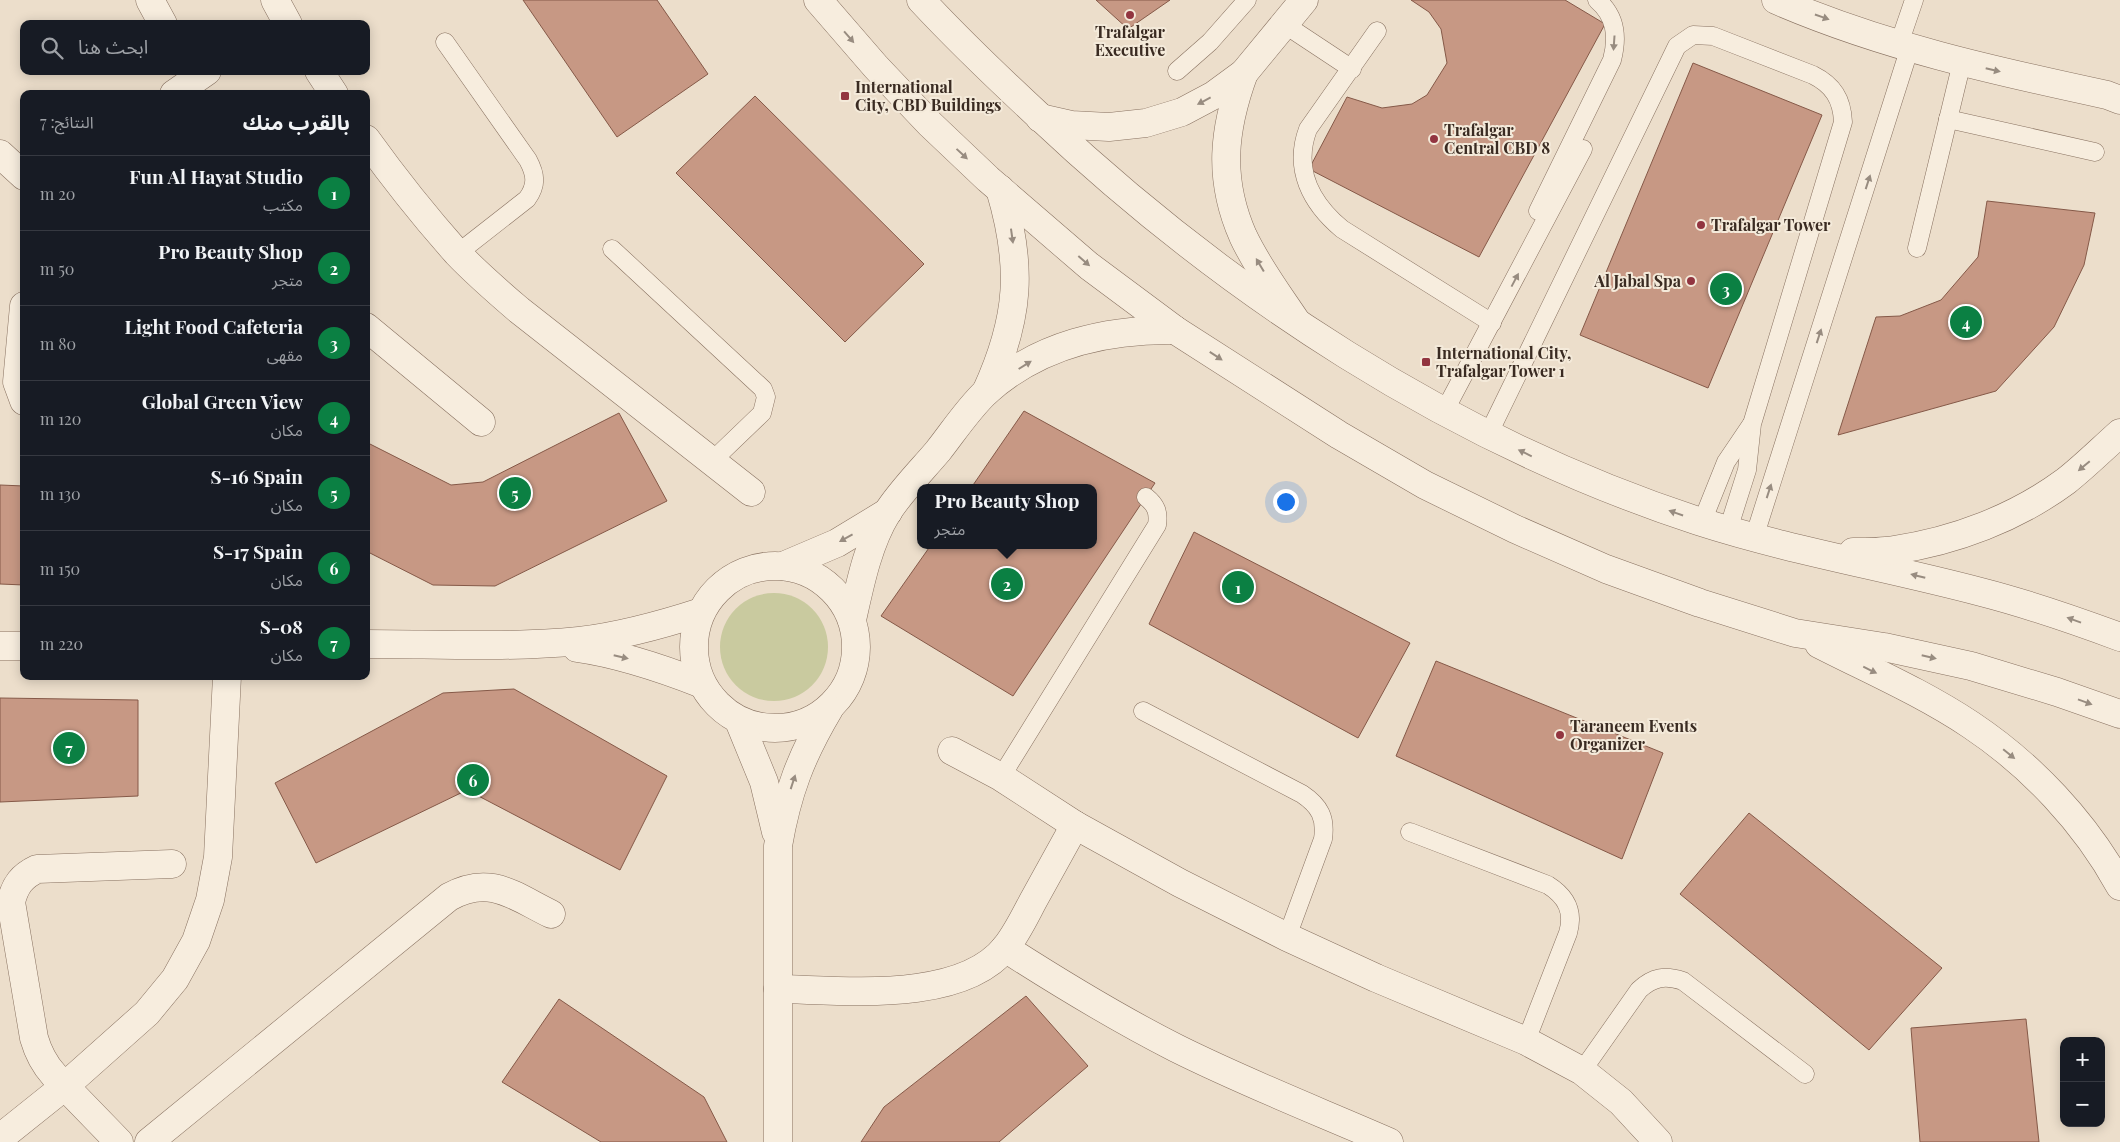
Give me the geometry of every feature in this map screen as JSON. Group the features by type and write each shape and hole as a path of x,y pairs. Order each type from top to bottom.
{"street":[{"path":"150,0 161,20"},
{"path":"275,0 286,20"},
{"path":"818,0 876,67 930,124 1000,189 1089,266 1176,330 1339,435 1425,485 1515,529 1606,569 1700,603 1795,633 1928,698 1972,725 2012,756 2049,791 2088,835 2120,886"},
{"path":"921,0 962,45 1040,118 1097,171 1161,224 1227,274 1296,321 1363,365 1444,412 1540,461 1594,484 1702,522 1816,554 1982,592 2065,617 2120,637"},
{"path":"1040,118 1072,125 1109,127 1146,123 1182,112 1214,95 1244,73 1304,0"},
{"path":"1790,3 1904,45 1962,62 2107,95 2120,100"},
{"path":"1244,73 1232,104 1226,138 1226,172 1232,205 1244,237 1296,321"},
{"path":"322,75 331,90"},
{"path":"370,144 422,211 458,253 519,310 751,492"},
{"path":"0,154 20,172"},
{"path":"852,620 866,565 888,512 985,393 1000,361 1008,336 1015,293 1015,257 1010,223 1000,189"},
{"path":"370,330 481,422"},
{"path":"985,393 1033,360 1088,338 1146,330 1176,330"},
{"path":"20,349 17,382 20,394"},
{"path":"1816,554 1894,550 1962,534 1989,524 2032,502 2065,482 2120,433"},
{"path":"783,566 837,543 888,512"},
{"path":"778,1142 778,846 784,810 796,774 810,740 830,708 845,689 855,668 857,644 852,620 842,600 826,583 806,571 783,566 758,568 735,576 715,591 701,612 694,636 694,660 702,684 717,705 739,721 762,728 786,728 810,721 830,708"},
{"path":"370,644 538,644 580,641 621,634 701,612"},
{"path":"1795,633 1884,647 1971,666 2057,692 2120,714"},
{"path":"538,644 622,657 662,668 702,684"},
{"path":"0,646 20,646"},
{"path":"0,1138 65,1086 147,1013 175,979 196,941 210,900 218,857 227,680"},
{"path":"739,721 764,782 778,846"},
{"path":"952,751 1001,778 1075,825 1180,883 1287,937 1376,978 1526,1041 1582,1071 1621,1102 1658,1142"},
{"path":"778,989 908,990 935,985 961,977 985,965 1005,948 1024,918 1075,825"},
{"path":"119,1142 45,1064 34,1038 11,902 13,891 18,882 27,873 37,869 172,864"},
{"path":"149,1142 449,897 472,887 498,888 551,914"},
{"path":"1005,948 1067,987 1177,1048 1226,1072 1389,1142"}],"lane":[{"path":"1177,71 1210,42 1247,0"},
{"path":"1520,246 1612,60 1615,46 1615,30 1610,16 1597,0"},
{"path":"1754,538 1904,45 1914,0"},
{"path":"1284,24 1352,69"},
{"path":"1377,31 1308,129 1302,157 1304,173 1309,188 1317,204 1342,229 1492,323"},
{"path":"1488,435 1672,54 1684,39 1694,35 1714,36 1818,78 1833,88 1843,110 1843,122 1752,424 1747,470 1728,530"},
{"path":"445,42 528,160 533,169 535,180 533,190 527,199 458,253"},
{"path":"1917,248 1962,62"},
{"path":"1948,119 2095,152"},
{"path":"1444,412 1583,149"},
{"path":"612,249 763,389 766,397 762,413 712,461"},
{"path":"1702,522 1726,462 1752,424"},
{"path":"1001,778 1158,525 1158,512 1155,505 1146,496"},
{"path":"1143,711 1314,801 1321,813 1325,826 1323,839 1287,937"},
{"path":"1410,832 1548,885 1558,891 1566,900 1572,922 1526,1041"},
{"path":"1582,1071 1639,990 1654,980 1671,977 1682,981 1805,1074"}],"green space":[{"path":"774,593 784,594 804,602 812,609 819,617 827,637 827,657 819,677 812,685 804,692 784,700 774,701 764,700 744,692 736,685 729,677 721,657 720,647 721,637 729,617 736,609 744,602 764,594"}],"building":[{"path":"523,0 657,0 708,74 617,137"},
{"name":"Trafalgar Executive","path":"1096,0 1170,0 1128,29"},
{"name":"Trafalgar Central CBD 8","path":"1411,0 1565,0 1605,24 1479,257 1309,169 1347,97 1382,108 1412,104 1427,95 1447,63 1441,29 1429,12"},
{"name":"Trafalgar Tower","path":"1693,63 1822,115 1708,388 1580,335"},
{"path":"755,96 924,264 845,342 676,173"},
{"path":"1987,201 2095,213 2084,265 2054,327 1996,391 1838,435 1876,317 1900,316 1941,300 1978,257"},
{"path":"1024,411 1155,483 1013,696 881,616 928,549 1097,549 1097,484 974,484"},
{"path":"619,413 667,501 495,586 433,585 370,553 370,444 451,485 483,482"},
{"path":"0,485 20,486 20,585 0,584"},
{"path":"1194,532 1410,643 1358,738 1149,624"},
{"path":"1436,661 1663,753 1622,859 1396,756"},
{"path":"514,689 667,776 620,870 467,790 316,863 275,783 443,693"},
{"path":"0,698 138,700 138,796 0,802"},
{"path":"1749,813 1942,968 1869,1050 1680,894"},
{"path":"1026,996 1088,1066 999,1142 861,1142 884,1107"},
{"path":"559,999 704,1097 727,1142 601,1142 502,1082"},
{"path":"2026,1019 2039,1142 1920,1142 1911,1028"}],"place":[{"name":"Trafalgar Executive","path":"1130,15"},
{"name":"International City, CBD Buildings","path":"845,96"},
{"name":"Trafalgar Central CBD 8","path":"1434,139"},
{"name":"Trafalgar Tower","path":"1701,225"},
{"name":"Al Jabal Spa","path":"1691,281"},
{"name":"Light Food Cafeteria","path":"1726,289"},
{"name":"Global Green View","path":"1966,322"},
{"name":"International City, Trafalgar Tower 1","path":"1426,362"},
{"name":"S-16 Spain","path":"515,493"},
{"name":"Pro Beauty Shop","path":"1007,584"},
{"name":"Fun Al Hayat Studio","path":"1238,587"},
{"name":"Taraneem Events Organizer","path":"1560,735"},
{"name":"S-08","path":"69,748"},
{"name":"S-17 Spain","path":"473,780"}]}
